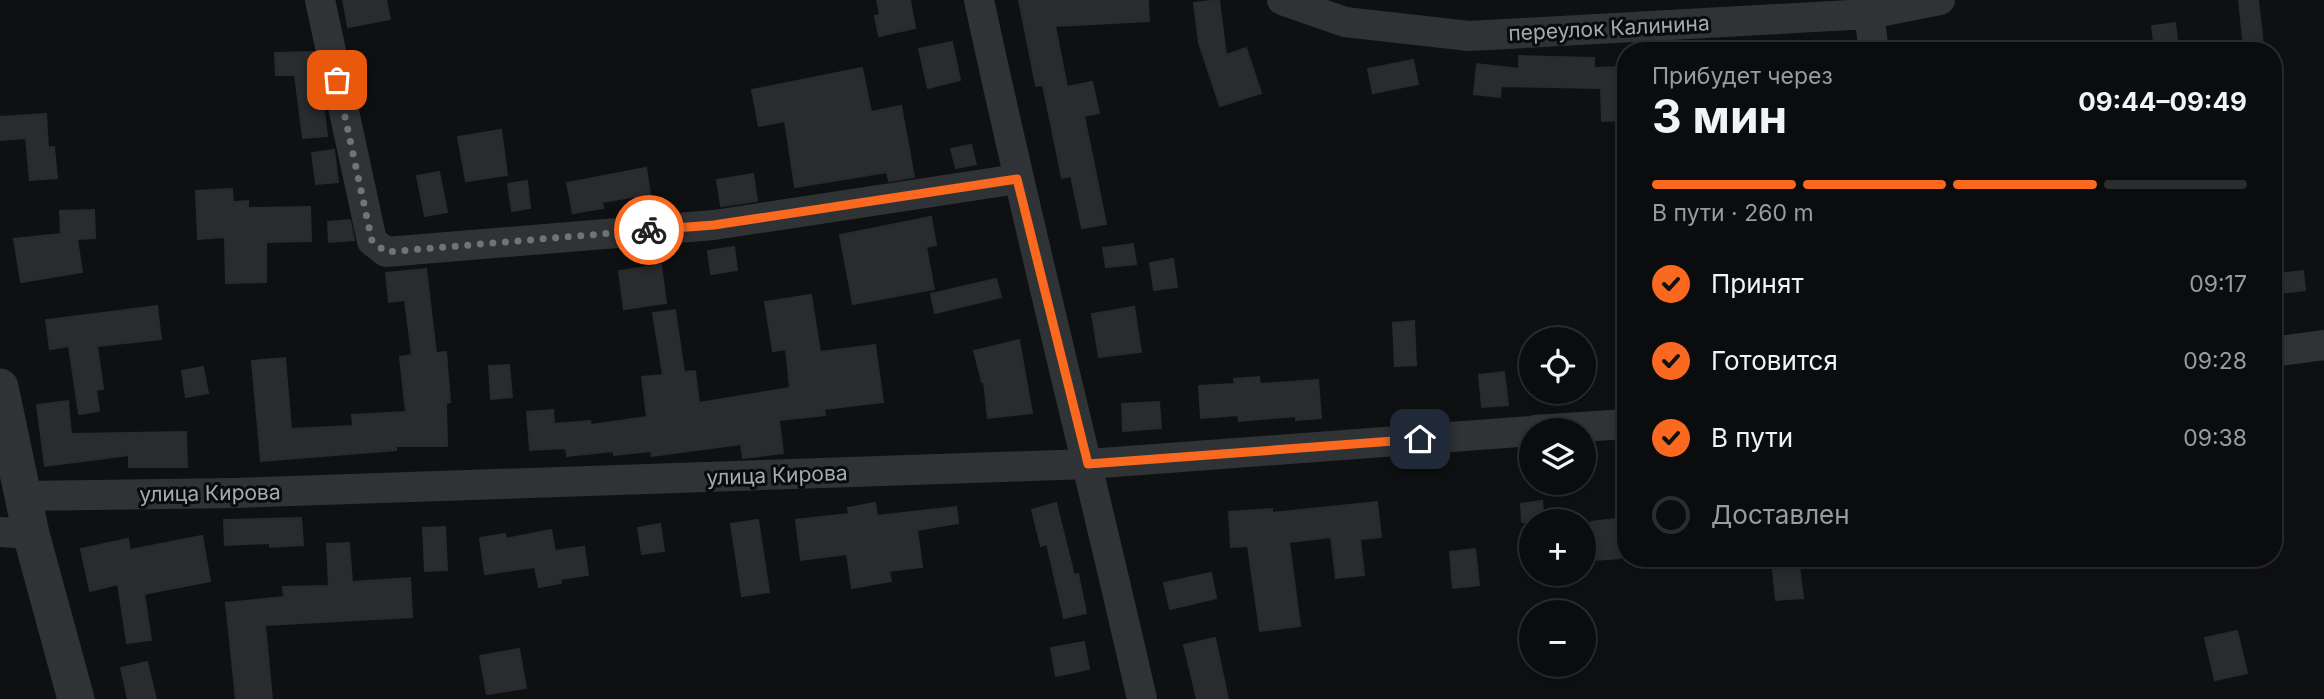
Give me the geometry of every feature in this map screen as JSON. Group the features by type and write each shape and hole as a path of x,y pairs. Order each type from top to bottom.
{"street":[{"path":"320,0 372,241 386,252 714,225 1017,179"},
{"path":"979,0 1017,179 1088,464 1142,699"},
{"name":"переулок Калинина","path":"1282,0 1345,22 1469,37 1869,14 1940,0"},
{"path":"1869,14 1873,42"},
{"path":"2282,351 2324,345"},
{"path":"0,387 22,496 15,533 76,699"},
{"name":"улица Кирова","path":"1596,426 1617,425"},
{"name":"улица Кирова","path":"22,496 234,493 1088,464 1519,432"}],"building":[{"path":"343,0 386,0 390,19 348,27"},
{"path":"877,0 910,0 915,28 879,36 875,16 880,15"},
{"path":"1019,0 1148,0 1149,21 1055,26 1067,87 1092,82 1099,113 1084,116 1106,224 1082,228 1071,176 1062,178 1043,85 1036,86"},
{"path":"1219,0 1226,55 1246,48 1261,93 1220,106 1199,43 1194,3"},
{"path":"2239,0 2258,0 2263,42 2243,42"},
{"path":"2175,23 2177,42 2154,42 2152,26"},
{"path":"952,42 960,80 928,88 919,49"},
{"path":"313,52 315,95 322,94 327,136 303,138 295,75 276,75 275,53"},
{"path":"1519,56 1594,58 1594,68 1617,67 1617,120 1602,121 1601,88 1501,86 1500,97 1474,94 1477,64 1519,69"},
{"path":"1413,60 1418,84 1373,93 1368,69"},
{"path":"862,68 871,112 901,106 914,177 889,181 887,172 795,187 785,121 759,126 752,90"},
{"path":"46,114 48,148 54,147 57,178 30,180 26,138 0,140 0,117"},
{"path":"501,130 507,175 466,181 458,137"},
{"path":"971,145 976,164 956,168 951,149"},
{"path":"334,150 338,182 316,184 312,153"},
{"path":"646,168 650,194 602,202 603,208 573,213 567,183"},
{"path":"439,172 447,212 425,216 417,176"},
{"path":"753,174 757,201 721,206 717,180"},
{"path":"527,181 530,208 512,211 508,184"},
{"path":"232,189 233,202 248,201 248,208 310,207 311,241 266,242 266,282 226,283 225,237 198,239 196,191"},
{"path":"94,210 95,238 77,239 82,272 21,282 14,239 61,234 60,211"},
{"path":"931,217 936,245 926,247 934,289 853,304 840,235"},
{"path":"350,220 354,240 329,242 328,222"},
{"path":"1133,244 1136,264 1106,267 1103,248"},
{"path":"734,247 737,270 711,274 708,251"},
{"path":"1173,259 1177,287 1154,290 1150,263"},
{"path":"661,265 666,303 624,309 619,271"},
{"path":"426,269 436,353 446,352 450,402 446,403 447,446 396,446 396,450 261,461 252,361 285,358 291,429 353,426 352,415 406,412 400,357 412,355 405,300 389,302 386,273"},
{"path":"2303,271 2305,290 2282,293 2282,273"},
{"path":"996,279 1001,297 935,313 931,294"},
{"path":"811,295 820,352 875,345 883,402 824,409 825,415 779,420 783,453 743,458 741,444 652,456 651,451 614,455 614,451 567,456 566,448 530,450 527,412 553,410 554,424 590,421 591,425 647,417 642,377 663,375 653,313 675,310 684,372 695,371 699,403 790,388 786,349 773,351 765,302"},
{"path":"157,306 161,339 97,346 103,389 96,390 99,411 79,414 69,346 50,349 46,320"},
{"path":"1134,307 1141,352 1099,357 1092,314"},
{"path":"1414,321 1416,365 1395,366 1393,323"},
{"path":"1019,340 1032,413 988,418 984,382 974,351"},
{"path":"509,365 512,397 491,399 489,366"},
{"path":"203,367 208,393 186,397 182,371"},
{"path":"1504,372 1508,405 1482,407 1479,375"},
{"path":"1259,377 1260,384 1318,380 1321,418 1296,420 1296,416 1239,421 1238,415 1201,418 1199,386 1235,384 1234,379"},
{"path":"68,401 71,434 186,432 187,467 129,467 129,455 45,466 37,405"},
{"path":"1159,402 1161,428 1123,431 1122,404"},
{"path":"1542,501 1543,509 1521,509 1521,504"},
{"path":"1377,502 1381,537 1360,539 1364,575 1336,578 1331,537 1289,542 1300,626 1260,631 1248,546 1231,547 1229,512 1272,509 1272,513"},
{"path":"875,503 877,516 956,507 958,523 917,530 922,567 889,571 891,581 852,588 847,554 801,560 796,520 849,514 848,508"},
{"path":"1056,503 1074,575 1078,574 1086,613 1064,618 1047,544 1041,546 1032,510"},
{"path":"301,518 303,545 225,545 224,520"},
{"path":"1616,519 1617,558 1596,560 1596,521"},
{"path":"758,520 769,592 742,596 731,524"},
{"path":"660,524 664,551 642,554 638,528"},
{"path":"445,527 447,570 425,571 423,528"},
{"path":"551,530 555,551 584,547 588,575 560,579 561,583 539,587 535,567 485,574 480,538 505,534 506,539"},
{"path":"202,536 210,581 144,594 151,640 127,643 118,584 90,591 81,549 128,539 130,550"},
{"path":"349,543 352,582 410,578 412,617 265,625 272,699 236,699 226,603 284,597 283,587 329,586 327,544"},
{"path":"1475,549 1479,585 1453,588 1450,552"},
{"path":"1773,567 1799,567 1803,598 1776,600"},
{"path":"1211,573 1216,598 1170,609 1164,583"},
{"path":"2237,631 2247,673 2215,680 2205,638"},
{"path":"1215,638 1228,699 1197,699 1184,645"},
{"path":"1084,642 1089,669 1056,676 1051,648"},
{"path":"519,649 526,688 487,694 480,656"},
{"path":"147,662 156,699 128,699 121,668"}],"way so far":[{"path":"337,80 372,241 386,252 649,230"}],"route":[{"path":"649,230 714,225 1017,179 1088,464 1420,439"}]}
